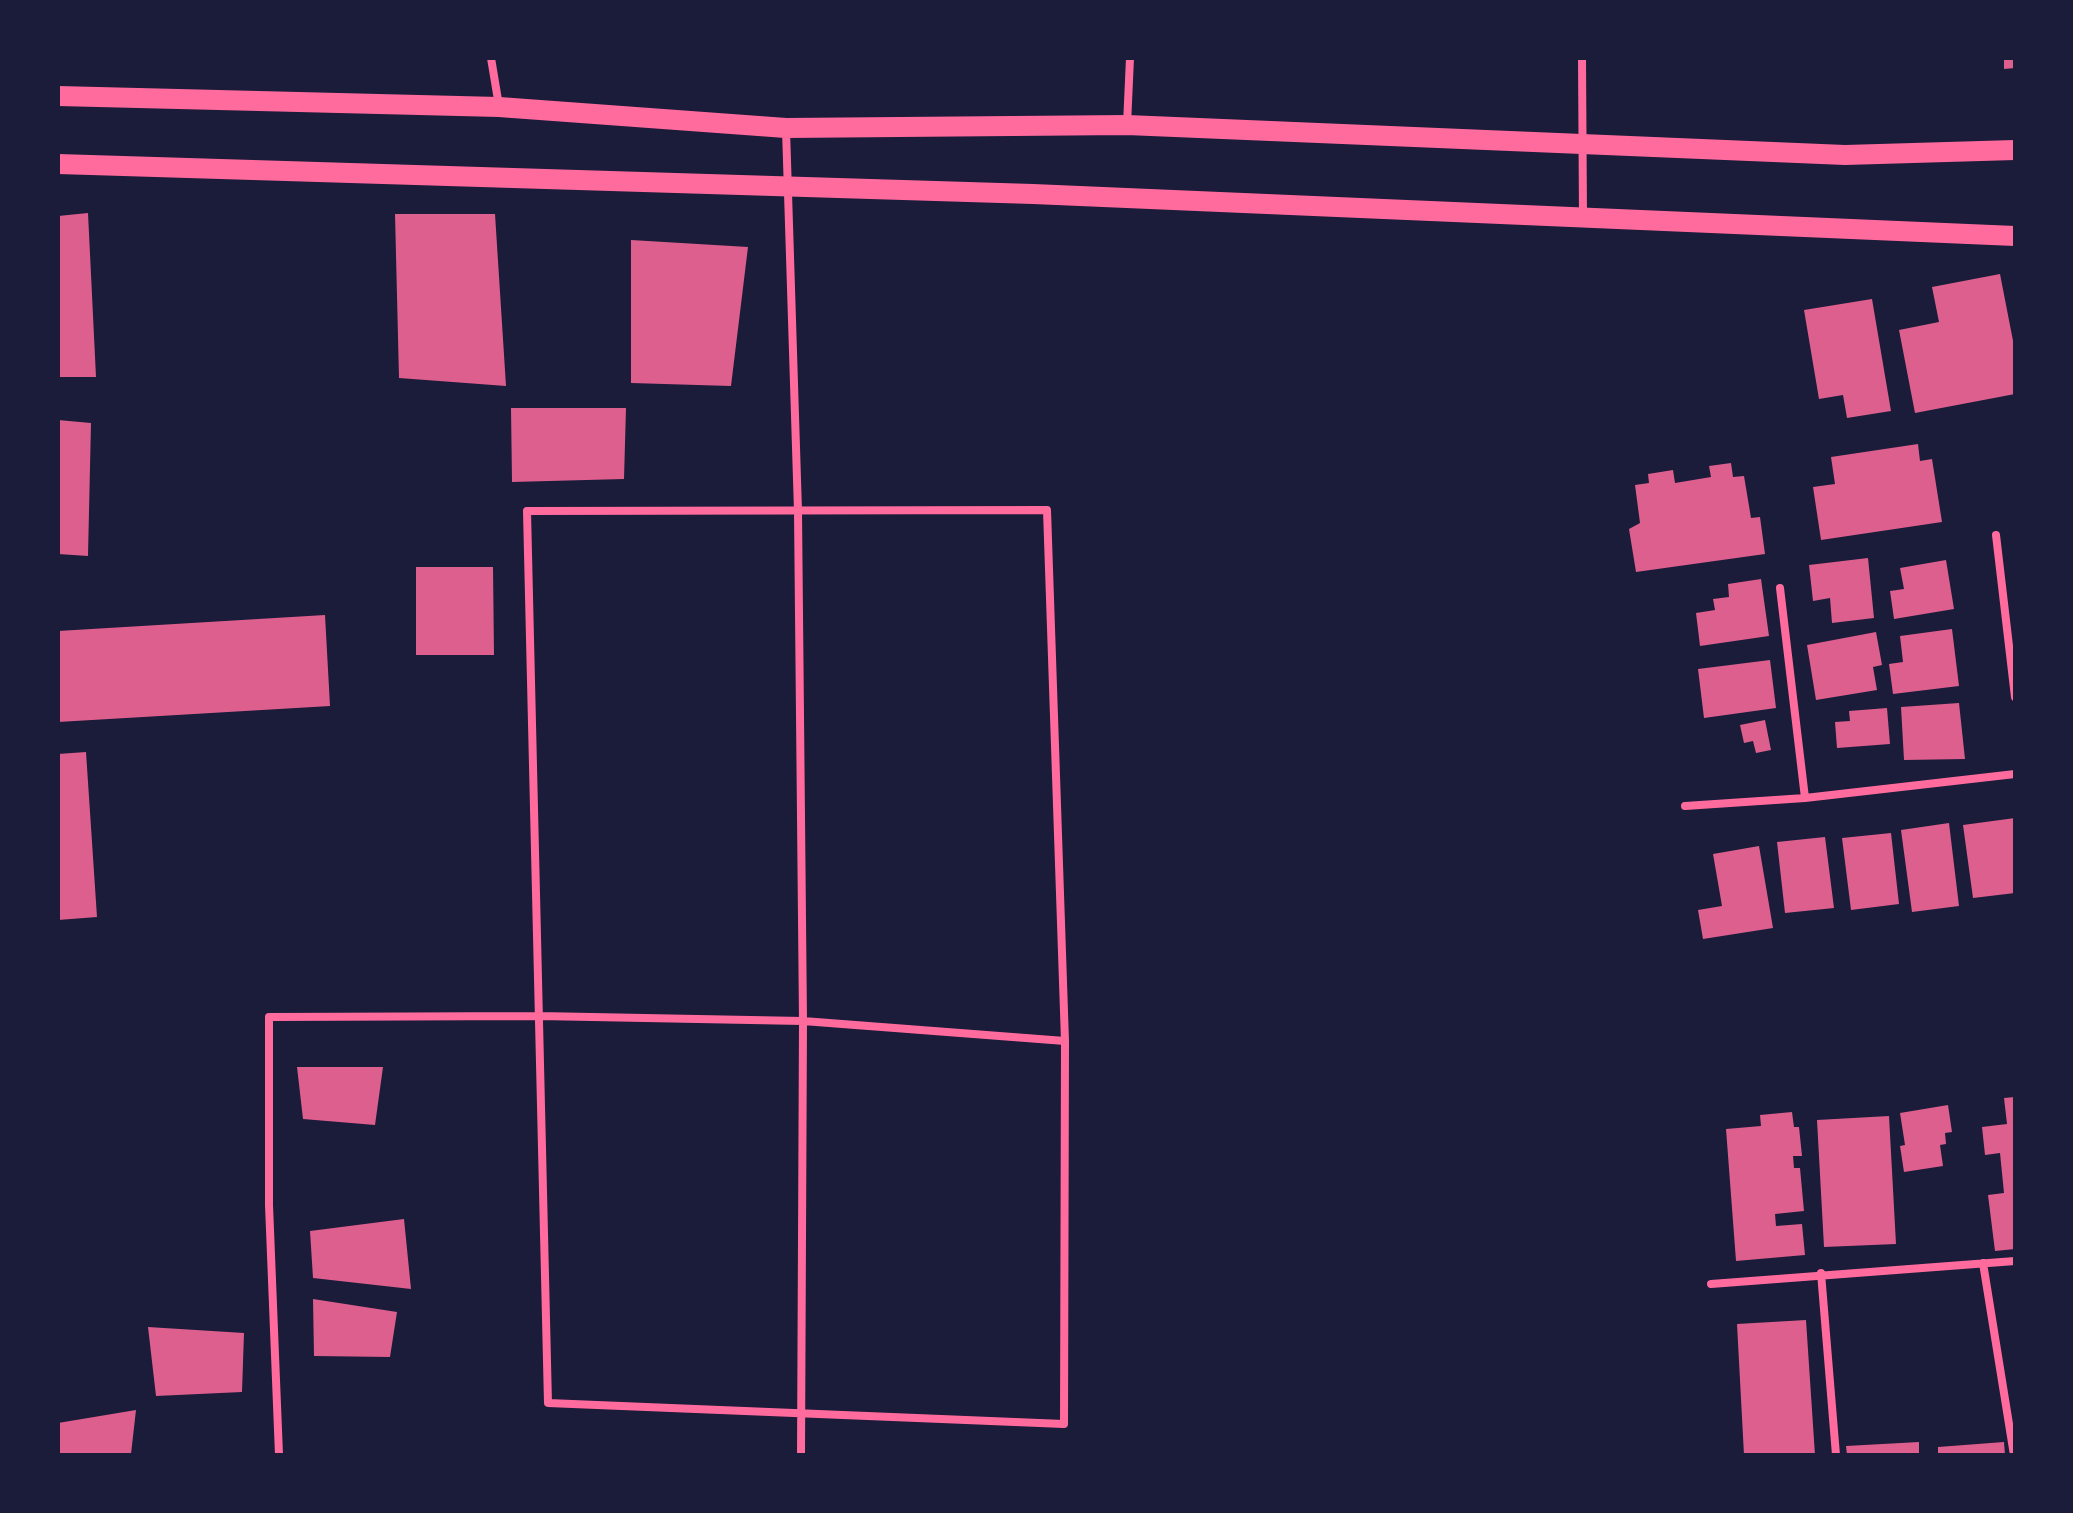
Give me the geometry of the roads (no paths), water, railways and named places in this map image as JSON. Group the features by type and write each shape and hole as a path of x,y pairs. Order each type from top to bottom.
{"main road":[{"path":"58,96 499,107 786,128 1127,125 1845,155 2015,150"},
{"path":"58,164 786,187 2015,236"}],"street":[{"path":"491,58 499,107"},
{"path":"1127,125 1130,58"},
{"path":"1582,58 1583,218"},
{"path":"786,128 798,511 803,1021 801,1455"},
{"path":"1047,510 1065,1041 1064,1424 548,1403 527,511 798,511 1047,510"},
{"path":"1996,535 2015,697"},
{"path":"1780,588 1805,798"},
{"path":"1685,806 1805,798 2015,774"},
{"path":"279,1455 269,1205 269,1017 539,1016 803,1021 1065,1041"},
{"path":"1711,1284 1821,1273 2015,1261"},
{"path":"1983,1263 2014,1455"},
{"path":"1821,1273 1836,1455"}]}
